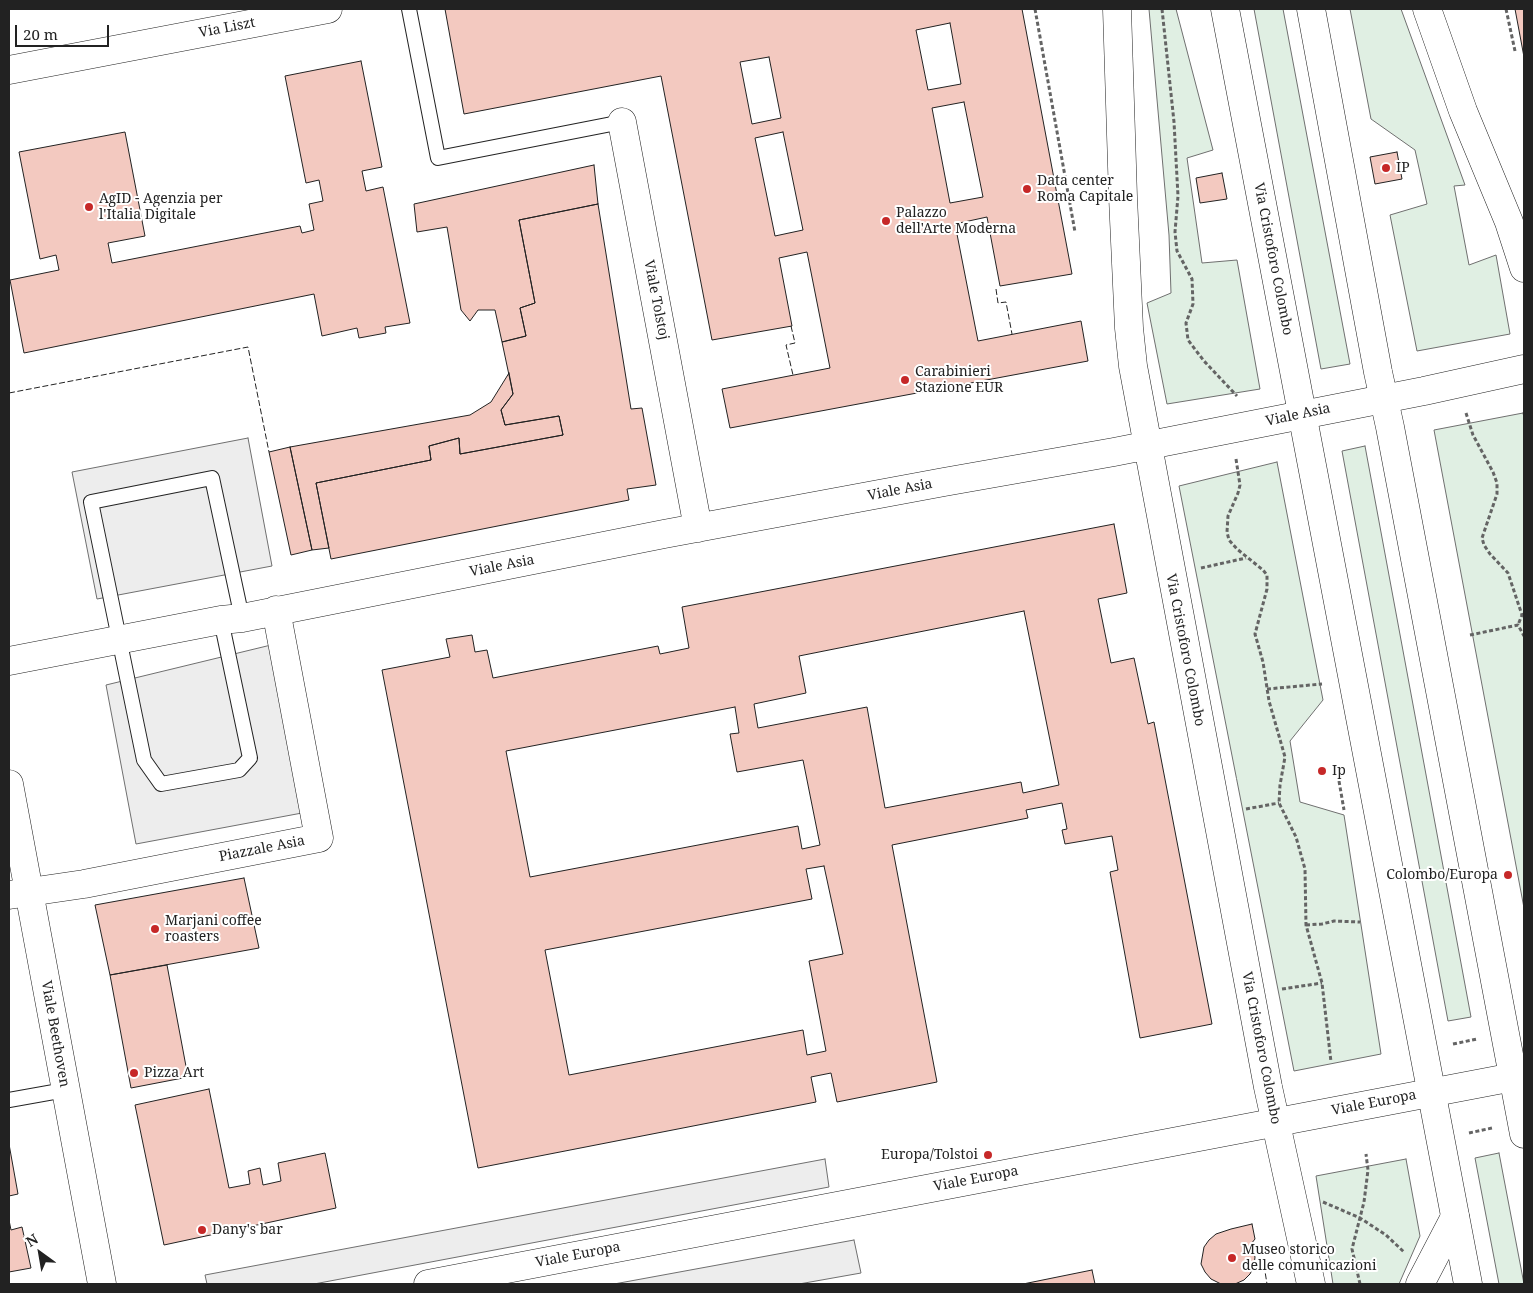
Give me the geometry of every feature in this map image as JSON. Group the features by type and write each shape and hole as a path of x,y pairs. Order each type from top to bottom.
{"street":[{"name":"Via Liszt","path":"9,70 328,9"},
{"name":"Via Cristoforo Colombo","path":"1117,9 1129,328 1133,366 1276,1122 1311,1284"},
{"name":"Via Cristoforo Colombo","path":"1225,9 1468,1284"},
{"path":"1311,9 1384,398 1519,1076 1524,1134"},
{"path":"1427,9 1463,111 1506,215 1524,268"},
{"name":"Viale Tolstoj","path":"622,122 698,528"},
{"name":"Viale Asia","path":"276,610 698,528 1147,445 1524,369"},
{"path":"9,661 276,610"},
{"name":"Piazzale Asia","path":"19,893 84,884 319,838 276,610"},
{"name":"Viale Beethoven","path":"9,784 19,893 65,1090 102,1284"},
{"name":"Viale Europa","path":"428,1284 1519,1076"},
{"path":"1420,1284 1454,1217"}],"lane":[{"name":"Viale Tolstoj","path":"409,9 438,158 622,122"},
{"path":"212,478 232,619 250,758 239,770 161,784 144,760 91,502 212,478"},
{"path":"9,1100 65,1090"}],"path":[{"path":"1035,9 1075,232"},
{"path":"1162,9 1174,122 1178,196 1177,251 1192,279 1193,304 1186,323 1188,340 1204,361 1239,399"},
{"path":"1506,9 1515,51"},
{"path":"1466,413 1473,435 1497,484 1497,494 1482,538 1490,554 1508,573 1522,615 1518,625"},
{"path":"1235,454 1240,485 1228,516 1227,532 1229,540 1246,558 1267,575 1267,589 1255,634 1285,757 1279,803 1296,837 1305,869 1306,925 1322,983 1331,1062"},
{"path":"1199,568 1246,558"},
{"path":"1470,635 1518,625"},
{"path":"1518,625 1524,636"},
{"path":"1267,689 1322,684"},
{"path":"1246,809 1279,803"},
{"path":"1306,925 1334,921 1360,922"},
{"path":"1282,989 1322,983"},
{"path":"1453,1044 1478,1039"},
{"path":"1468,1133 1495,1128"},
{"path":"1360,1284 1352,1249 1364,1202 1368,1170 1366,1154"},
{"path":"1320,1200 1333,1208 1360,1218 1386,1235 1406,1254"}],"green space":[{"path":"1149,9 1176,9 1213,150 1187,158 1202,263 1237,260 1260,389 1167,404 1147,303 1171,293 1169,235"},
{"path":"1254,9 1283,9 1350,364 1321,369"},
{"path":"1350,9 1401,9 1465,185 1454,186 1469,265 1496,255 1510,334 1417,351 1390,215 1427,204 1415,150 1371,119"},
{"path":"1523,413 1524,418 1524,908 1434,430"},
{"path":"1365,446 1471,1017 1448,1021 1342,451"},
{"path":"1277,462 1323,700 1290,741 1300,802 1344,815 1381,1054 1294,1071 1179,486"},
{"path":"1499,1153 1524,1284 1499,1284 1475,1158"},
{"path":"1406,1159 1420,1236 1399,1284 1333,1284 1316,1176"}],"shaded area":[{"path":"248,438 272,566 97,599 72,472"},
{"path":"271,645 302,813 136,844 106,685"},
{"path":"825,1159 829,1187 314,1284 207,1284 205,1275"},
{"path":"854,1240 861,1273 799,1284 614,1284"}],"building":[{"name":"Palazzo dell'Arte Moderna","path":"445,9 1022,9 1072,274 1000,286 987,217 955,224 978,341 1081,321 1088,361 730,428 722,389 830,368 807,252 779,258 792,326 712,340 661,76 464,114","holes":["950,23 961,84 928,90 916,30","769,57 781,118 752,124 740,62","964,102 983,197 950,203 932,108","783,132 803,230 775,236 755,138"]},
{"path":"1515,9 1524,9 1524,57"},
{"path":"361,61 382,167 362,171 366,191 383,187 410,323 385,327 386,333 359,338 357,328 322,336 314,294 24,353 10,280 59,270 56,255 40,259 19,152 125,132 145,236 108,243 112,263 300,226 302,233 314,230 309,204 323,201 319,180 306,183 285,76"},
{"name":"IP","path":"1397,152 1402,179 1375,184 1370,157"},
{"path":"594,165 598,204 519,220 535,303 520,308 526,336 502,342 495,310 478,310 470,321 461,310 447,227 417,232 414,204"},
{"path":"1222,173 1227,199 1200,203 1196,178"},
{"path":"598,204 631,409 642,408 656,485 627,489 629,500 331,559 316,483 431,460 429,446 459,438 460,454 563,435 559,416 505,425 501,410 513,394 502,342 526,336 520,308 535,303 519,220"},
{"path":"509,373 513,394 501,410 505,425 559,416 563,435 460,454 459,438 429,446 431,460 316,483 329,548 312,550 290,447 470,415 491,402"},
{"path":"290,447 312,550 291,555 269,452"},
{"path":"1114,524 1127,593 1098,599 1111,663 1134,658 1148,724 1154,722 1212,1024 1140,1038 1110,872 1118,870 1112,836 1065,844 1062,830 1067,829 1062,803 1026,810 1028,818 892,845 937,1082 837,1102 831,1073 811,1077 816,1102 478,1168 382,670 450,657 446,639 472,635 475,652 487,650 493,678 658,646 660,654 689,648 682,607","holes":["1024,611 1059,785 1023,793 1021,782 885,808 867,707 758,728 754,704 806,693 799,656","735,707 739,733 730,734 737,772 803,760 820,845 802,849 798,826 530,877 506,751","824,866 843,954 809,961 826,1051 807,1055 803,1030 569,1075 545,950 812,899 806,869"]},
{"path":"244,878 259,948 110,975 95,905"},
{"path":"167,965 188,1077 131,1088 110,975"},
{"path":"209,1089 229,1188 250,1184 248,1171 260,1168 263,1185 281,1181 278,1163 325,1153 336,1208 164,1245 135,1105"},
{"path":"9,1144 18,1194 9,1196"},
{"path":"9,1220 11,1230 22,1227 31,1268 9,1272"},
{"path":"1252,1224 1255,1239 1251,1244 1255,1257 1254,1266 1250,1274 1244,1280 1235,1284 1221,1284 1211,1279 1201,1264 1204,1247 1209,1240 1216,1234"},
{"path":"1092,1270 1095,1284 1023,1284"}],"fence":[{"path":"996,289 998,303 1006,302 1012,334"},
{"path":"791,326 795,343 786,345 793,375"},
{"path":"9,393 248,347 269,452"},
{"path":"1264,1265 1267,1284"}],"place":[{"name":"IP","path":"1386,168"},
{"name":"Data center Roma Capitale","path":"1027,189"},
{"name":"AgID - Agenzia per l'Italia Digitale","path":"89,207"},
{"name":"Palazzo dell'Arte Moderna","path":"886,221"},
{"name":"Carabinieri Stazione EUR","path":"905,380"},
{"name":"Ip","path":"1322,771"},
{"name":"Colombo/Europa","path":"1508,875"},
{"name":"Marjani coffee roasters","path":"155,929"},
{"name":"Pizza Art","path":"134,1073"},
{"name":"Europa/Tolstoi","path":"988,1155"},
{"name":"Dany's bar","path":"202,1230"},
{"name":"Museo storico delle comunicazioni","path":"1232,1258"}]}
